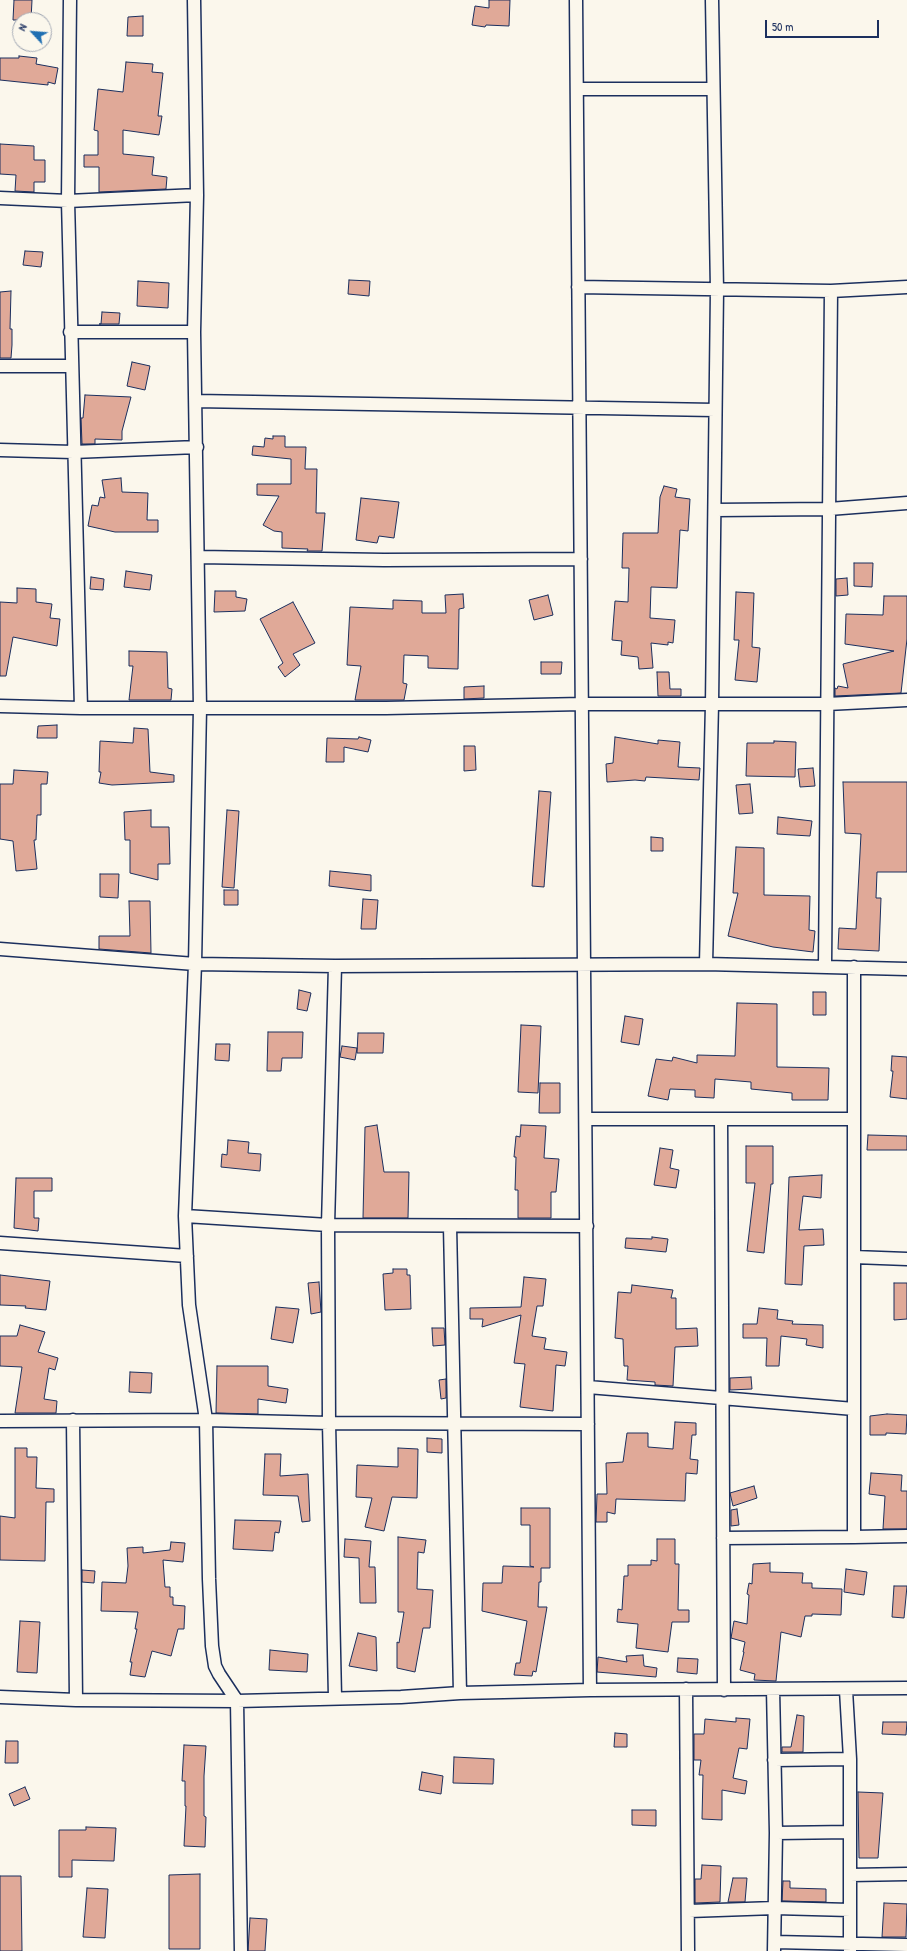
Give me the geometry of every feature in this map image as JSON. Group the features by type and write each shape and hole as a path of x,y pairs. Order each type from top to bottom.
{"street":[{"path":"70,0 68,201 70,332 81,708"},
{"path":"194,0 197,195 194,332 199,557 200,708 195,964 185,1216 189,1305 206,1420 209,1579 212,1646 215,1666 237,1701 241,1951"},
{"path":"576,0 590,1690"},
{"path":"706,964 712,704 712,588 715,510 717,290 712,89 712,0"},
{"path":"577,89 712,89"},
{"path":"0,198 68,201 197,195"},
{"path":"578,288 831,291 907,286"},
{"path":"825,966 831,291"},
{"path":"70,332 194,332"},
{"path":"0,366 71,366"},
{"path":"196,401 580,409 715,410"},
{"path":"0,450 73,452 197,447"},
{"path":"715,510 828,509 907,503"},
{"path":"199,557 384,560 581,559"},
{"path":"0,706 81,708 386,708 582,704 827,704 907,700"},
{"path":"0,949 195,964 335,966 584,963 825,966 907,969"},
{"path":"335,966 328,1225 329,1423 335,1697"},
{"path":"854,967 854,1537"},
{"path":"586,1119 854,1119"},
{"path":"721,1119 724,1690"},
{"path":"185,1216 328,1225 586,1226"},
{"path":"450,1226 460,1693"},
{"path":"0,1243 187,1256"},
{"path":"854,1257 907,1258"},
{"path":"588,1387 854,1409"},
{"path":"73,1420 76,1700"},
{"path":"0,1421 206,1420 329,1423 588,1424"},
{"path":"723,1538 907,1536"},
{"path":"0,1697 76,1700 237,1701 590,1690 846,1690 907,1688"},
{"path":"686,1689 688,1951"},
{"path":"773,1689 776,1832 774,1946 850,1947 907,1945"},
{"path":"846,1690 850,1759 850,1947"},
{"path":"774,1760 850,1759"},
{"path":"776,1832 850,1832"},
{"path":"850,1875 907,1874"},
{"path":"688,1912 775,1908 850,1910"}],"building":[{"path":"14,0 32,0 31,12 13,12"},
{"path":"489,0 510,0 509,26 486,25 485,27 472,25 475,6 489,8"},
{"path":"143,16 143,36 127,36 128,17"},
{"path":"19,56 37,58 36,64 58,68 55,84 48,82 48,85 0,80 0,58 19,58"},
{"path":"126,62 153,64 152,72 163,73 158,116 162,116 159,135 123,130 123,154 154,157 152,175 167,177 166,189 99,192 99,167 84,167 84,155 98,155 98,131 94,130 98,89 123,92"},
{"path":"0,144 34,146 34,160 45,160 45,182 34,182 34,192 15,191 16,175 0,174"},
{"path":"25,251 43,252 41,267 23,265"},
{"path":"349,280 370,281 369,296 348,294"},
{"path":"138,281 169,283 168,308 137,306"},
{"path":"11,291 11,358 0,358 0,292"},
{"path":"102,312 120,313 119,324 101,324"},
{"path":"132,362 150,366 145,390 127,386"},
{"path":"85,395 131,397 122,431 122,440 95,439 95,444 82,444 81,418 83,418"},
{"path":"273,436 285,436 285,447 306,447 305,469 317,469 316,513 325,513 322,551 282,548 282,532 274,531 263,525 279,496 257,495 257,484 291,484 291,459 252,455 253,446 264,447 265,438 273,439"},
{"path":"121,478 122,492 148,493 147,520 158,520 158,532 115,532 88,526 92,505 98,506 100,497 105,498 102,480"},
{"path":"664,486 677,489 675,497 690,499 688,531 680,530 677,588 651,587 650,618 675,620 673,643 668,642 668,645 651,643 653,668 639,669 638,657 621,655 622,641 612,640 615,601 628,602 629,568 622,568 623,533 658,533 660,497"},
{"path":"361,498 399,502 394,538 379,536 377,543 356,540"},
{"path":"854,563 873,563 872,587 854,586"},
{"path":"126,571 152,575 150,590 124,587"},
{"path":"91,577 104,579 103,590 90,589"},
{"path":"847,578 848,595 836,596 836,579"},
{"path":"17,588 36,589 36,602 52,604 50,618 60,619 57,646 13,637 6,676 0,676 0,602 17,603"},
{"path":"215,591 236,591 236,597 247,599 245,611 214,612"},
{"path":"736,592 754,593 752,647 760,648 757,682 735,680 739,640 734,640"},
{"path":"463,594 464,608 459,609 458,669 428,668 428,656 404,655 403,683 407,684 404,700 355,700 361,666 347,665 350,607 393,609 393,600 422,601 422,613 446,613 445,595"},
{"path":"548,595 553,615 534,620 529,600"},
{"path":"884,596 907,596 907,639 901,693 835,696 835,688 837,689 838,686 848,688 843,664 894,651 845,644 846,614 883,615"},
{"path":"293,602 315,643 293,654 300,665 285,677 278,667 283,663 260,619"},
{"path":"129,651 167,652 168,688 172,689 171,700 129,700 133,666 129,666"},
{"path":"541,662 562,662 561,674 541,674"},
{"path":"657,672 669,672 670,689 681,689 681,696 658,696"},
{"path":"484,686 484,698 464,699 464,687"},
{"path":"57,725 57,738 37,738 38,726"},
{"path":"134,728 148,729 150,772 174,775 174,782 112,785 99,783 101,772 99,772 100,741 133,743"},
{"path":"359,737 371,740 368,752 344,747 344,762 326,762 327,738 358,739"},
{"path":"615,737 658,744 658,740 680,742 678,767 700,768 699,780 646,777 645,781 635,780 607,782 606,764 613,763"},
{"path":"774,741 796,742 795,777 746,776 747,743 774,743"},
{"path":"464,746 475,746 476,770 464,771"},
{"path":"813,768 815,786 800,787 798,769"},
{"path":"14,770 48,772 47,784 41,784 41,815 37,815 36,840 34,840 37,869 16,871 13,841 0,839 0,784 13,784"},
{"path":"843,782 907,782 907,872 877,872 876,898 881,898 879,951 838,949 839,928 856,929 861,834 845,833"},
{"path":"750,784 753,813 739,814 736,785"},
{"path":"539,791 551,792 544,887 532,886"},
{"path":"151,810 151,827 169,827 170,864 158,864 158,880 130,873 130,840 125,840 124,812"},
{"path":"227,810 239,811 234,888 222,887"},
{"path":"778,817 812,821 810,836 777,834"},
{"path":"651,837 663,838 663,851 651,851"},
{"path":"736,847 764,848 764,895 810,896 809,930 815,931 813,952 773,947 728,936 738,893 733,893"},
{"path":"330,871 371,875 371,891 329,886"},
{"path":"100,874 119,874 118,898 100,897"},
{"path":"224,890 238,890 238,905 224,905"},
{"path":"363,899 378,900 376,929 361,929"},
{"path":"129,901 150,901 151,953 99,949 99,936 130,936"},
{"path":"299,990 311,993 307,1011 297,1009"},
{"path":"813,992 826,992 826,1015 813,1015"},
{"path":"737,1003 777,1004 777,1067 829,1068 828,1100 792,1100 792,1093 751,1089 751,1082 715,1079 714,1098 695,1097 695,1090 670,1089 668,1100 648,1096 656,1059 672,1061 673,1057 697,1063 697,1055 735,1056"},
{"path":"625,1016 643,1019 639,1045 621,1042"},
{"path":"521,1025 541,1026 538,1093 518,1092"},
{"path":"268,1032 303,1032 302,1058 282,1058 281,1071 267,1071"},
{"path":"358,1033 384,1033 383,1053 357,1053"},
{"path":"216,1044 230,1044 229,1061 215,1060"},
{"path":"342,1046 357,1048 355,1060 340,1057"},
{"path":"892,1056 907,1057 907,1099 890,1097 893,1071 891,1071"},
{"path":"540,1083 560,1083 560,1113 539,1113"},
{"path":"377,1125 384,1172 409,1172 408,1218 363,1218 365,1127"},
{"path":"521,1125 546,1126 544,1158 559,1159 556,1192 551,1192 551,1218 518,1218 518,1190 515,1190 516,1157 514,1157 516,1136 520,1137"},
{"path":"868,1135 907,1136 907,1150 867,1150"},
{"path":"228,1140 249,1142 248,1153 261,1154 260,1171 221,1167 222,1154 227,1155"},
{"path":"746,1146 773,1146 773,1184 771,1184 764,1253 747,1251 755,1183 746,1183"},
{"path":"660,1148 673,1150 670,1168 679,1170 676,1188 654,1185"},
{"path":"822,1175 821,1198 803,1196 799,1230 823,1229 824,1245 804,1246 802,1285 785,1284 789,1177"},
{"path":"16,1178 52,1178 52,1191 34,1191 34,1218 39,1218 38,1231 14,1228"},
{"path":"652,1237 668,1239 666,1252 625,1248 626,1238 652,1239"},
{"path":"393,1269 407,1269 407,1275 410,1275 411,1309 385,1310 383,1274 393,1273"},
{"path":"0,1275 50,1281 46,1310 25,1308 26,1306 0,1305"},
{"path":"524,1277 546,1279 543,1306 537,1306 532,1336 546,1338 544,1349 567,1352 565,1366 556,1365 553,1411 520,1407 525,1364 514,1363 521,1315 482,1327 483,1319 470,1319 470,1308 521,1307"},
{"path":"319,1282 321,1312 311,1314 308,1283"},
{"path":"894,1283 907,1283 907,1319 894,1320"},
{"path":"632,1285 673,1290 671,1298 676,1298 676,1329 697,1328 698,1346 675,1347 673,1386 655,1385 655,1382 627,1380 628,1366 624,1366 623,1339 615,1338 618,1292 631,1293"},
{"path":"276,1307 299,1309 293,1343 271,1339"},
{"path":"759,1308 778,1310 777,1319 793,1321 792,1324 823,1325 823,1348 806,1345 807,1339 781,1336 779,1366 766,1366 767,1338 743,1338 743,1324 757,1324"},
{"path":"20,1325 45,1332 38,1352 58,1358 55,1370 49,1368 44,1399 57,1401 56,1413 15,1413 22,1367 0,1366 0,1336 17,1336"},
{"path":"432,1328 444,1328 445,1345 433,1346"},
{"path":"217,1366 268,1366 268,1386 288,1389 286,1403 258,1399 258,1414 216,1413"},
{"path":"130,1372 152,1373 151,1393 129,1392"},
{"path":"751,1377 752,1389 730,1390 730,1378"},
{"path":"446,1379 446,1398 441,1399 439,1380"},
{"path":"887,1414 907,1415 906,1434 886,1433 886,1435 870,1435 870,1416"},
{"path":"675,1422 696,1423 696,1435 692,1435 690,1459 698,1460 697,1474 686,1473 685,1501 616,1499 615,1514 607,1512 607,1522 596,1522 597,1494 607,1494 606,1463 623,1462 627,1433 648,1433 648,1447 673,1449"},
{"path":"427,1438 442,1439 442,1453 427,1452"},
{"path":"15,1448 27,1448 27,1457 37,1457 36,1488 54,1489 54,1502 46,1502 45,1561 0,1560 0,1516 15,1518"},
{"path":"398,1448 418,1449 417,1498 392,1497 384,1531 365,1527 372,1498 356,1497 357,1465 398,1467"},
{"path":"265,1454 281,1454 280,1476 308,1474 310,1521 302,1522 298,1496 263,1495"},
{"path":"871,1473 902,1475 901,1491 907,1491 907,1529 883,1529 885,1496 869,1494"},
{"path":"754,1486 757,1498 733,1506 730,1493"},
{"path":"521,1508 550,1508 550,1568 541,1568 538,1607 547,1607 536,1672 533,1671 532,1676 514,1675 516,1663 520,1663 527,1621 482,1611 483,1583 502,1583 503,1566 534,1567 530,1566 530,1525 521,1525"},
{"path":"737,1509 739,1525 731,1526 731,1510"},
{"path":"235,1520 281,1521 279,1533 275,1532 273,1551 233,1549"},
{"path":"398,1537 426,1540 424,1553 418,1552 417,1589 433,1590 430,1628 423,1628 415,1672 397,1668 397,1642 399,1643 404,1612 398,1612"},
{"path":"345,1539 371,1541 369,1567 375,1567 376,1603 360,1603 359,1558 344,1557"},
{"path":"657,1539 675,1539 675,1564 679,1564 678,1610 689,1610 689,1622 672,1622 668,1652 636,1648 638,1624 617,1622 618,1609 622,1610 624,1576 628,1576 628,1565 651,1565 651,1560 657,1561"},
{"path":"171,1542 185,1543 183,1562 163,1560 165,1587 170,1587 170,1597 173,1597 173,1605 185,1606 184,1629 178,1629 171,1656 152,1651 145,1677 130,1675 132,1662 130,1662 137,1629 135,1629 138,1612 101,1611 102,1582 126,1583 128,1566 127,1548 143,1547 143,1553 170,1550"},
{"path":"770,1563 770,1572 803,1573 802,1583 812,1583 812,1588 842,1589 841,1615 812,1614 812,1616 805,1616 801,1637 781,1632 776,1681 754,1680 755,1674 740,1670 745,1642 731,1638 734,1621 747,1624 749,1595 747,1594 749,1583 752,1584 753,1564"},
{"path":"846,1569 867,1572 864,1595 844,1592"},
{"path":"82,1570 95,1571 94,1583 82,1582"},
{"path":"894,1586 907,1586 904,1618 892,1617"},
{"path":"20,1621 40,1622 37,1673 17,1672"},
{"path":"358,1633 376,1637 377,1671 349,1666"},
{"path":"270,1650 308,1654 307,1672 269,1670"},
{"path":"643,1655 644,1666 657,1668 656,1677 597,1672 598,1657 627,1662 626,1656"},
{"path":"678,1658 698,1659 697,1674 677,1672"},
{"path":"797,1715 804,1716 803,1752 782,1752 782,1747 791,1747"},
{"path":"736,1718 750,1719 747,1749 739,1748 733,1778 747,1781 745,1794 722,1790 722,1820 702,1819 703,1775 699,1775 701,1760 694,1760 694,1734 704,1734 705,1719 736,1722"},
{"path":"883,1722 907,1722 906,1735 882,1734"},
{"path":"615,1733 627,1734 627,1747 614,1747"},
{"path":"6,1741 18,1741 18,1763 5,1763"},
{"path":"184,1745 206,1746 204,1776 204,1816 206,1817 205,1847 184,1846 186,1806 185,1781 182,1781"},
{"path":"454,1757 494,1759 493,1784 453,1783"},
{"path":"422,1772 443,1776 441,1794 419,1790"},
{"path":"25,1787 30,1799 14,1806 9,1794"},
{"path":"858,1792 883,1793 878,1858 859,1858"},
{"path":"632,1810 656,1810 656,1826 632,1825"},
{"path":"86,1827 116,1828 114,1861 72,1860 72,1877 59,1877 59,1830 86,1830"},
{"path":"702,1865 721,1866 720,1902 695,1903 695,1879 701,1879"},
{"path":"200,1874 200,1949 169,1949 169,1875"},
{"path":"0,1876 21,1876 22,1951 0,1951"},
{"path":"733,1878 747,1878 745,1902 728,1902"},
{"path":"783,1881 790,1881 790,1888 826,1889 826,1902 782,1901"},
{"path":"87,1888 108,1889 105,1938 83,1937"},
{"path":"884,1903 907,1904 906,1937 882,1937"},
{"path":"250,1918 267,1919 265,1951 248,1951"}]}
